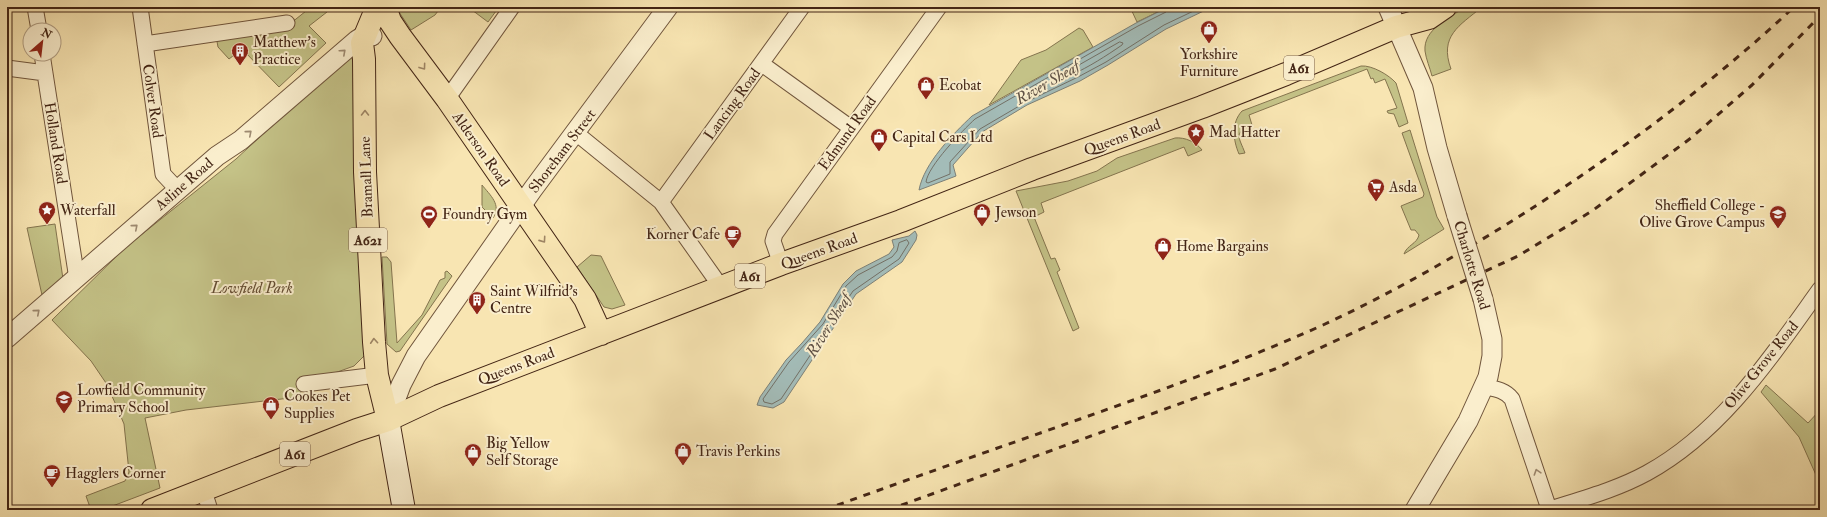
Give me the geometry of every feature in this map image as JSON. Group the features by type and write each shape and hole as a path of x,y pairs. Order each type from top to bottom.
{"highway":[{"name":"A621","path":"370,36 377,7"},
{"name":"Alderson Road","path":"385,7 390,20 400,36 447,100 585,300 601,334"},
{"name":"Queens Road","path":"152,510 207,500 357,430 388,420 439,396 781,264 901,221 939,205 1202,107 1286,74 1392,17 1417,7"},
{"name":"Queens Road","path":"1392,17 1429,18 1445,7"},
{"path":"370,36 385,34 400,36"},
{"name":"Bramall Lane","path":"370,36 364,59 364,172 374,342 378,375 388,420"}],"main road":[{"path":"388,420 404,510"}],"street":[{"path":"35,7 38,22"},
{"name":"Colver Road","path":"140,7 163,174 178,190"},
{"name":"Shoreham Street","path":"388,420 401,385 416,356 521,208 668,7"},
{"name":"Lancing Road","path":"661,202 802,7"},
{"name":"Edmund Road","path":"781,264 773,241 774,234 939,7"},
{"path":"447,100 511,8"},
{"name":"Charlotte Road","path":"1392,17 1412,59 1423,88 1437,148 1483,299 1492,339 1490,367 1485,387 1468,421 1415,510"},
{"path":"145,44 287,23"},
{"name":"Asline Road","path":"7,338 217,156 241,140 357,40 370,36"},
{"name":"Holland Road","path":"43,62 76,279"},
{"path":"762,64 851,128"},
{"path":"7,68 45,73"},
{"path":"576,133 661,202 721,287"},
{"name":"Olive Grove Road","path":"1548,510 1628,482 1666,462 1692,442 1739,396 1820,289"},
{"path":"304,384 378,375"},
{"path":"1485,387 1501,390 1512,399 1548,510"}],"green space":[{"path":"311,7 324,7 323,8 327,12 309,26 326,43 279,87 242,49 229,59 218,47 216,36 286,27"},
{"path":"397,7 441,7 435,15 411,30"},
{"path":"468,7 499,7 488,22"},
{"path":"1130,7 1168,7 1137,22"},
{"path":"1465,7 1482,7 1459,26 1449,40 1448,58 1451,69 1432,76 1425,51 1428,36 1445,20"},
{"path":"1079,28 1083,30 1093,47 989,105 1021,60 1046,50"},
{"name":"Lowfield Park","path":"354,50 366,354 354,366 304,384 299,397 186,410 145,418 160,488 102,510 91,510 86,496 125,481 129,472 124,424 106,383 91,361 52,320 126,247 236,159"},
{"path":"1361,66 1370,67 1380,71 1396,83 1408,123 1399,127 1394,114 1388,113 1387,111 1397,108 1385,79 1375,83 1373,78 1371,79 1367,69 1249,115 1252,125 1242,130 1239,136 1245,153 1239,154 1235,143 1234,132 1236,121 1242,111"},
{"path":"1410,130 1437,217 1444,229 1404,254 1407,248 1418,238 1419,235 1415,230 1411,230 1401,206 1423,197 1424,194 1402,133"},
{"path":"1175,138 1183,138 1190,141 1202,150 1188,156 1184,147 1041,203 1044,212 1034,217 1051,259 1055,258 1060,270 1057,272 1079,328 1073,331 1016,191 1068,181 1097,171 1117,158"},
{"path":"482,185 496,204 493,218 482,207"},
{"path":"55,224 63,279 42,295 27,228"},
{"path":"591,255 601,256 625,305 612,309 604,307 577,267"},
{"path":"382,257 387,257 391,262 397,343 422,315 440,280 445,278 445,272 447,271 452,276 400,351 396,352 387,344"},
{"path":"1766,385 1808,423 1820,410 1820,484 1799,437 1761,392"}],"water":[{"name":"River Sheaf","path":"1168,7 1212,7 1166,29 1080,81 1027,105 982,132 953,165 956,176 919,190 922,180 933,159 956,131 972,116 1136,23"},
{"name":"River Sheaf","path":"915,231 917,235 916,240 902,262 856,294 784,402 773,408 757,405 760,397 786,360 820,322 843,284 856,271 889,254 894,247 892,240 909,236"}],"railway":[{"path":"824,510 1202,375 1323,325 1371,301 1443,263 1512,221 1622,147 1693,94 1794,7"},
{"path":"888,510 1275,369 1518,256 1592,211 1691,138 1752,85 1820,16"}],"place":[{"name":"Yorkshire Furniture","path":"1209,44"},
{"name":"Matthew's Practice","path":"240,66"},
{"name":"Ecobat","path":"926,100"},
{"name":"Mad Hatter","path":"1196,147"},
{"name":"Capital Cars Ltd","path":"879,152"},
{"name":"Asda","path":"1376,202"},
{"name":"Waterfall","path":"47,225"},
{"name":"Jewson","path":"982,227"},
{"name":"Foundry Gym","path":"429,229"},
{"name":"Sheffield College - Olive Grove Campus","path":"1778,229"},
{"name":"Korner Cafe","path":"733,249"},
{"name":"Home Bargains","path":"1163,261"},
{"name":"Saint Wilfrid's Centre","path":"477,315"},
{"name":"Lowfield Community Primary School","path":"64,414"},
{"name":"Cookes Pet Supplies","path":"271,420"},
{"name":"Travis Perkins","path":"683,466"},
{"name":"Big Yellow Self Storage","path":"473,467"},
{"name":"Hagglers Corner","path":"52,488"}]}
